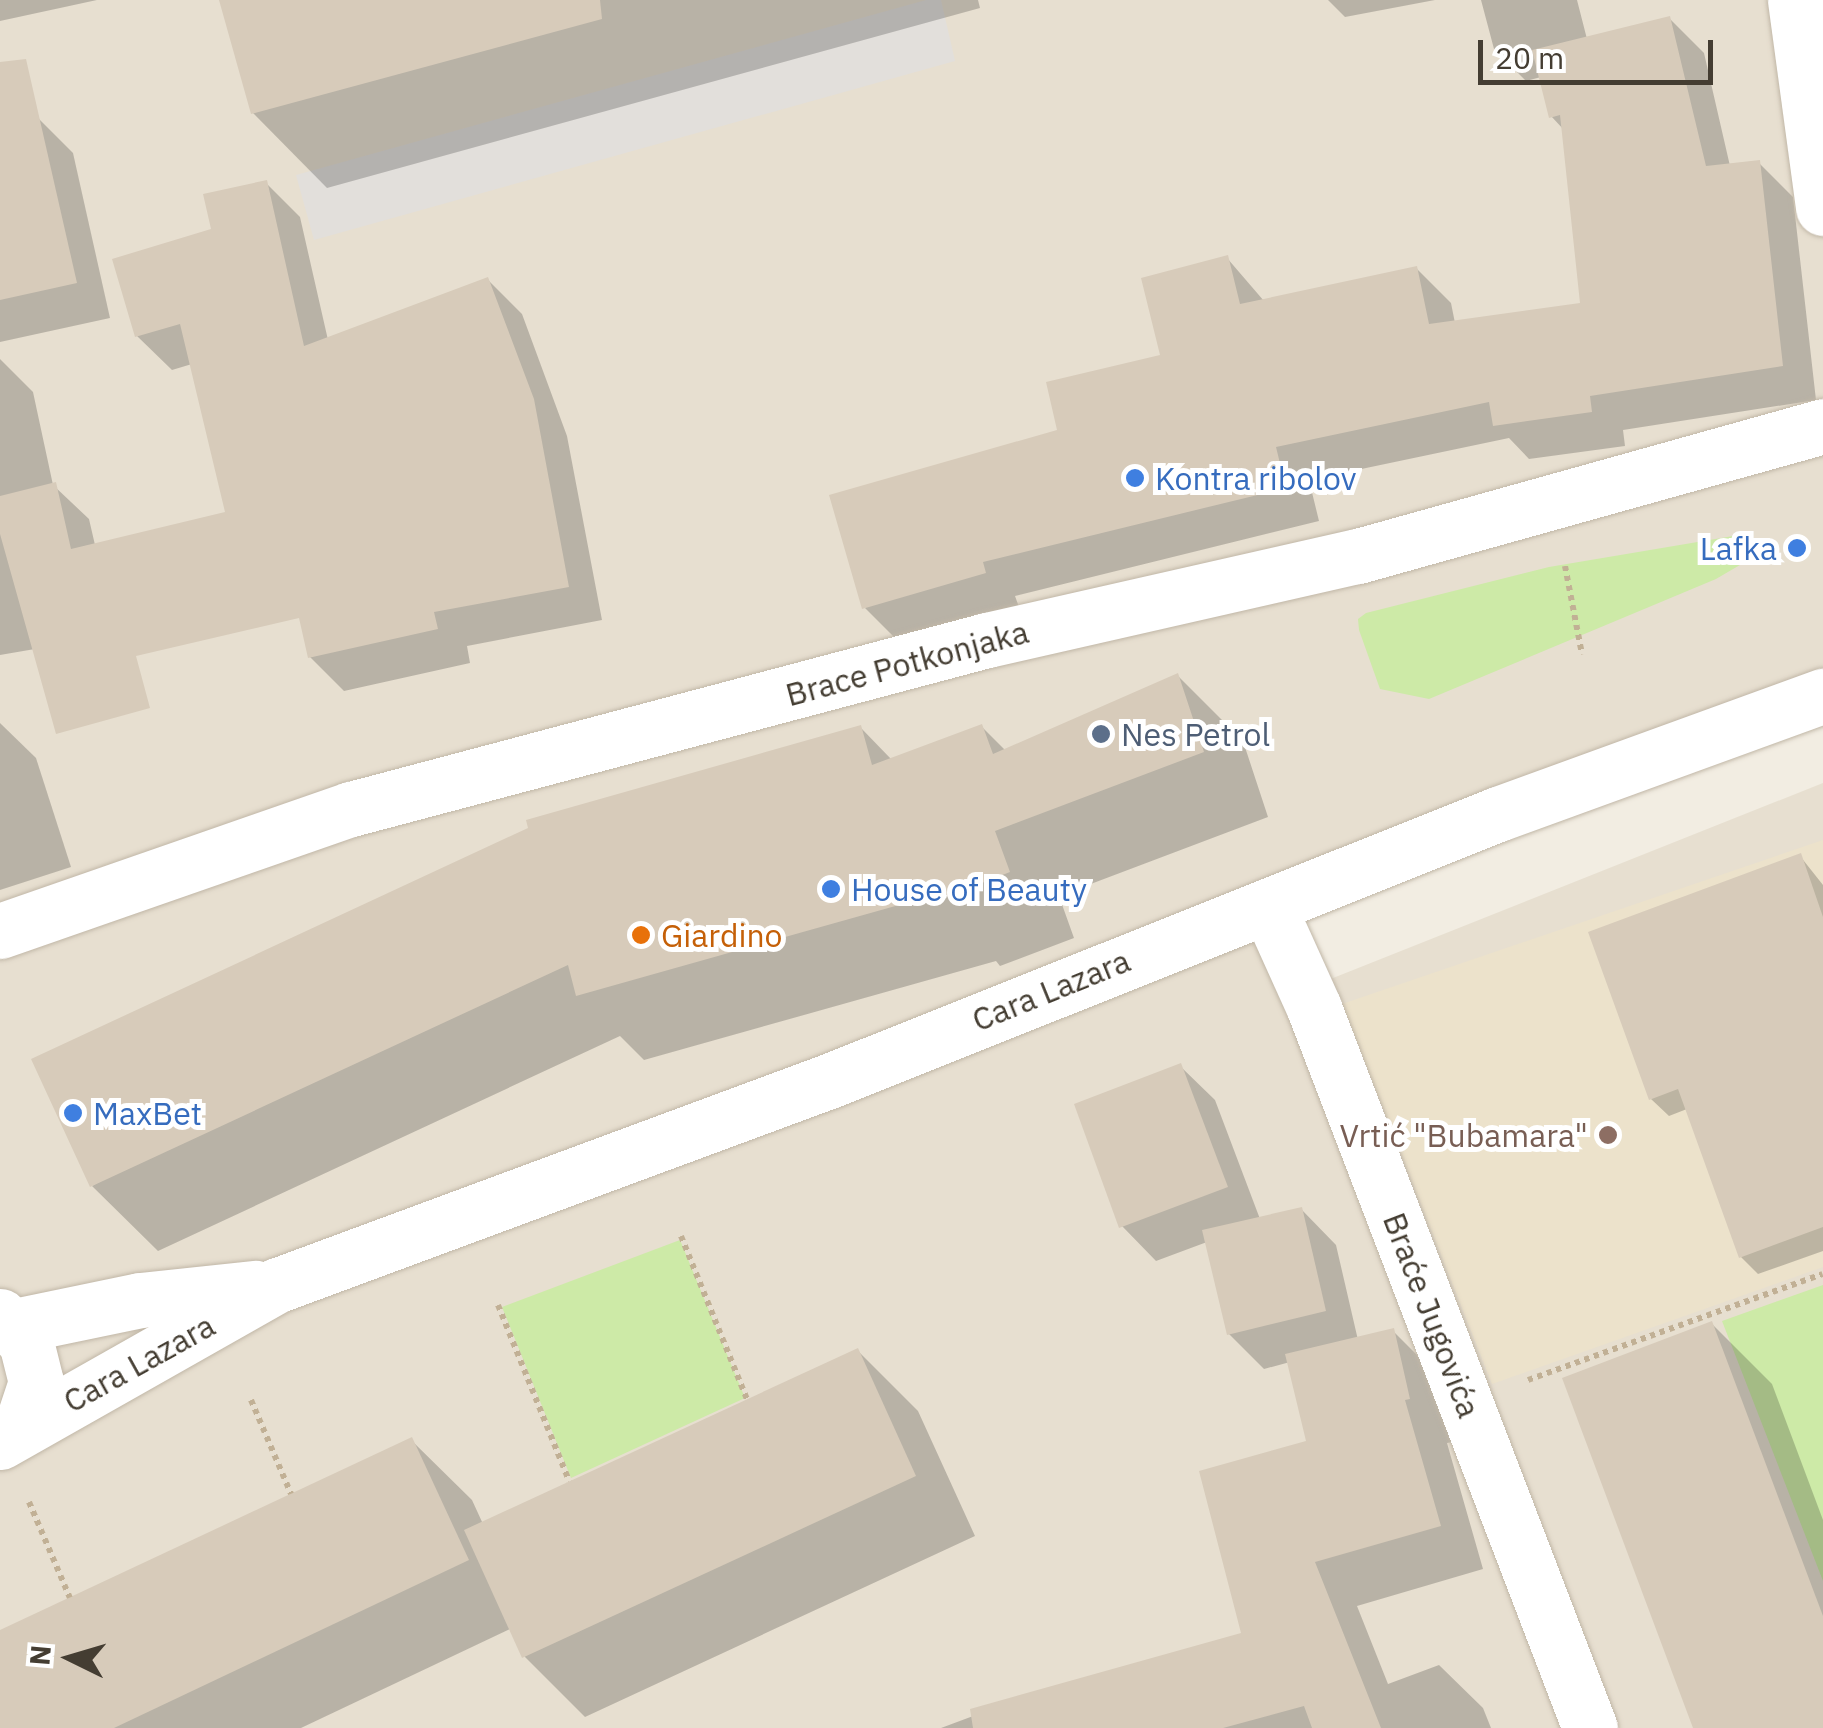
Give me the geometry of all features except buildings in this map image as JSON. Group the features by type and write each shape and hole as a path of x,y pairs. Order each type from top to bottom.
{"street":[{"path":"1794,0 1823,208"},
{"name":"Brace Potkonjaka","path":"0,932 351,809 987,640 1554,504 1823,426"},
{"name":"Cara Lazara","path":"8,1457 278,1285 829,1081 1268,906 1823,696"},
{"name":"Braće Jugovića","path":"1268,906 1314,1008 1590,1728"},
{"name":"Cara Lazara","path":"8,1457 36,1382 34,1362 7,1321 140,1300 278,1285"}],"path":[{"path":"1554,504 1582,654"},
{"path":"682,1236 747,1399"},
{"path":"1465,1402 1823,1274"},
{"path":"498,1305 570,1481"},
{"path":"251,1400 291,1494"},
{"path":"8,1457 70,1598"}],"shaded area":[{"path":"0,0 1795,0 1823,208 1823,697 1268,906 1590,1728 0,1728"},
{"path":"926,0 941,0 955,61 314,240 296,175"},
{"path":"1823,783 1823,1728 1593,1728 1323,982"},
{"name":"Vrtić \"Bubamara\"","path":"1823,840 1823,1267 1492,1384 1342,1004"}],"green space":[{"path":"1751,533 1757,555 1716,579 1429,699 1380,689 1359,630 1358,619 1366,613 1549,567"},
{"path":"680,1240 745,1398 571,1478 502,1307"},
{"path":"1823,1285 1823,1581 1722,1321"}],"place":[{"name":"Kontra ribolov","path":"1135,478"},
{"name":"Lafka","path":"1797,548"},
{"name":"Nes Petrol","path":"1101,734"},
{"name":"House of Beauty","path":"831,889"},
{"name":"Giardino","path":"641,935"},
{"name":"MaxBet","path":"73,1113"},
{"name":"Vrtić \"Bubamara\"","path":"1608,1135"}]}
